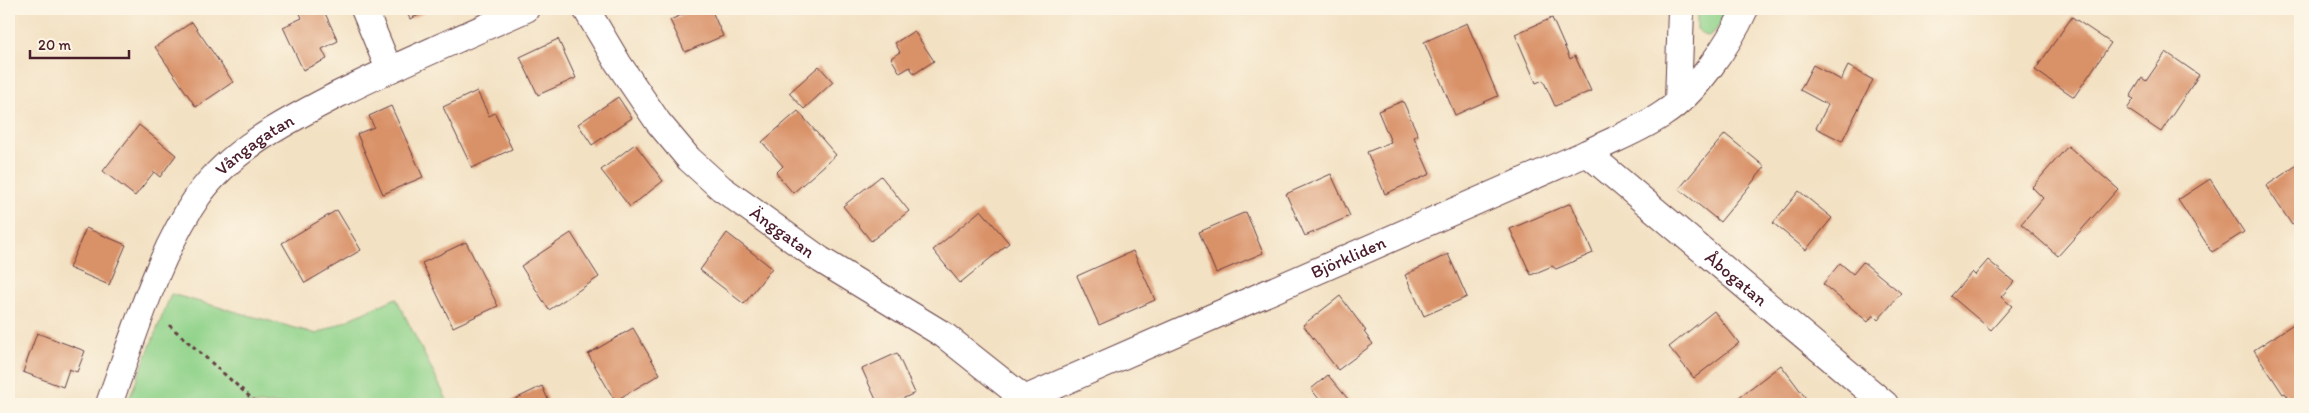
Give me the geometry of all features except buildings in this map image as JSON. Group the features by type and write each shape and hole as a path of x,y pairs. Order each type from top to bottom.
{"street":[{"path":"364,9 389,69"},
{"name":"Vångagatan","path":"109,404 146,304 174,239 198,196 228,162 285,122 389,69 526,9"},
{"name":"Änggatan","path":"586,9 618,63 658,122 689,159 721,188 822,260 944,334 1023,403"},
{"path":"1678,102 1681,9"},
{"name":"Björkliden","path":"1023,403 1587,153 1663,115 1678,102 1710,66 1734,32 1745,9"},
{"name":"Åbogatan","path":"1587,153 1885,404"}],"path":[{"path":"146,304 258,404"}],"green space":[{"path":"1697,9 1728,9 1717,29 1709,36 1703,35 1697,29"},
{"path":"171,294 317,334 396,298 449,404 127,404"}]}
